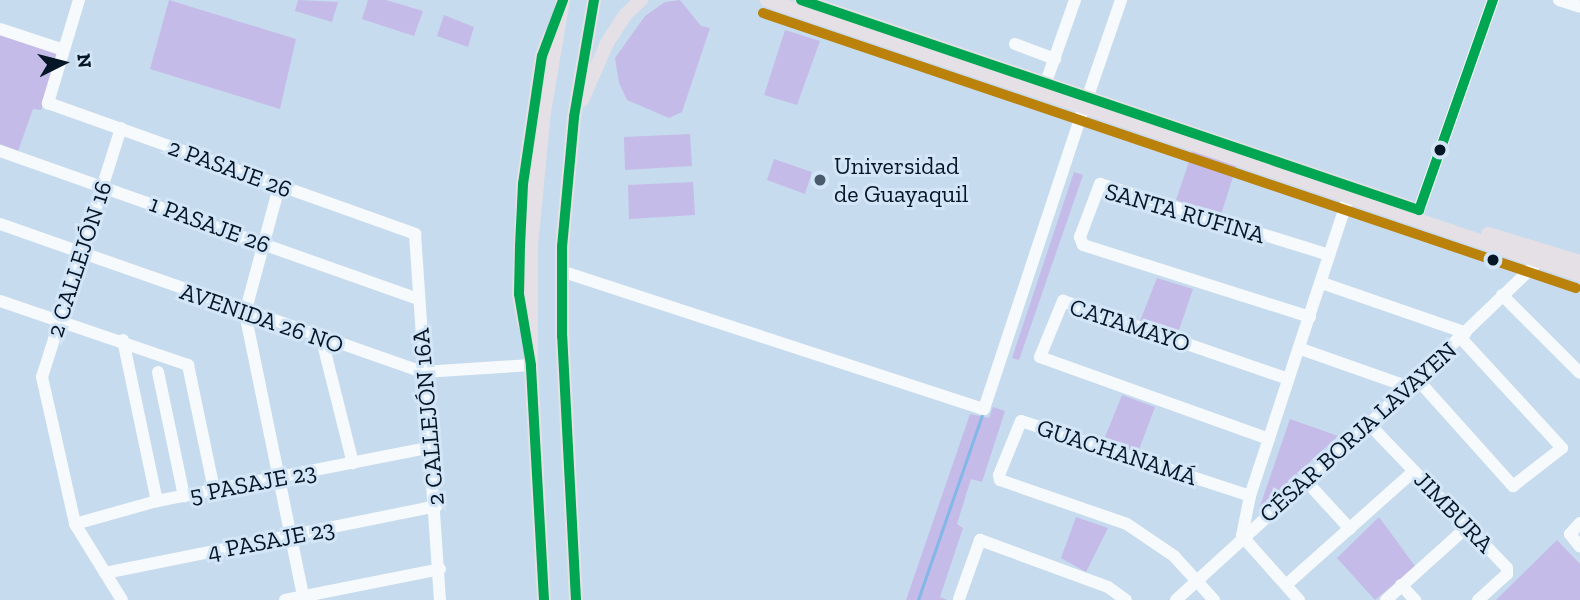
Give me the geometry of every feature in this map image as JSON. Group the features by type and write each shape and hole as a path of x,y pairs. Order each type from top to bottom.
{"main road":[{"path":"576,600 562,271 574,117 594,0"},
{"path":"574,117 607,43 625,15 641,0"},
{"path":"801,0 1046,82 1086,101 1348,198 1580,275"},
{"path":"770,1 1580,262"},
{"path":"544,600 531,365 535,186 562,5"}],"street":[{"path":"0,29 64,50 79,0"},
{"path":"1046,82 1075,0"},
{"path":"562,271 984,409 1121,0"},
{"path":"1419,210 1493,0"},
{"path":"1559,0 1580,7"},
{"path":"1015,44 1055,59"},
{"name":"2 PASAJE 26","path":"64,50 47,99 279,187 415,234"},
{"name":"2 CALLEJÓN 16","path":"75,524 43,392 42,377 58,318 82,253 121,128"},
{"name":"1 PASAJE 26","path":"0,151 419,299"},
{"name":"SANTA RUFINA","path":"1310,317 1080,241 1100,184 1329,255"},
{"path":"279,187 244,313 277,480 304,598"},
{"path":"1299,600 1242,536 1250,496 1288,379 1301,349 1348,198"},
{"name":"AVENIDA 26 NO","path":"0,224 244,313 423,372 531,365"},
{"name":"2 CALLEJÓN 16A","path":"415,234 423,372 432,447 440,600"},
{"name":"CÉSAR BORJA LAVAYEN","path":"1176,600 1242,536 1370,424 1538,262"},
{"path":"1301,349 1413,383 1513,486 1562,448 1463,335 1322,283"},
{"path":"1502,295 1580,373"},
{"path":"0,301 123,340 188,365 214,489"},
{"name":"CATAMAYO","path":"1269,439 1040,358 1063,301 1288,379"},
{"path":"123,340 157,501"},
{"path":"322,340 352,463"},
{"path":"158,372 184,496"},
{"name":"GUACHANAMÁ","path":"1196,581 1174,556 1126,524 1000,480 1017,422 1250,496"},
{"name":"JIMBURA","path":"1370,424 1508,571 1478,600"},
{"name":"5 PASAJE 23","path":"75,524 157,501 277,480 432,447"},
{"path":"1286,586 1414,471"},
{"path":"1307,481 1350,529"},
{"name":"4 PASAJE 23","path":"105,573 436,506"},
{"path":"1580,523 1570,534 1580,547"},
{"path":"75,524 122,600"},
{"path":"1386,600 1467,527"},
{"path":"960,600 980,540 1108,587 1126,600"},
{"path":"285,600 440,569"},
{"path":"1196,581 1214,600"},
{"path":"1401,585 1415,600"}],"shaded area":[{"path":"169,0 296,39 280,109 150,69"},
{"path":"298,0 338,2 332,22 295,11"},
{"path":"368,0 386,0 423,11 414,36 362,19"},
{"path":"680,0 701,26 710,28 682,112 669,118 627,100 619,83 615,58 645,16 665,2"},
{"path":"444,15 474,27 468,47 437,36"},
{"path":"785,30 820,41 797,105 764,95"},
{"path":"0,35 58,52 41,110 33,109 18,151 0,144"},
{"path":"690,134 692,166 625,170 624,137"},
{"path":"1194,147 1237,164 1221,215 1176,200"},
{"path":"774,159 812,172 805,194 767,180"},
{"path":"1074,172 1083,175 1019,360 1012,358"},
{"path":"693,182 695,215 629,219 628,185"},
{"path":"1157,278 1193,289 1178,333 1140,321"},
{"path":"1122,395 1155,407 1137,455 1103,442"},
{"path":"993,407 1005,411 982,482 971,479 957,524 963,528 940,597 947,600 906,600 970,414 989,418"},
{"path":"1290,419 1338,436 1259,509"},
{"path":"1076,517 1108,528 1086,572 1061,558"},
{"path":"1379,517 1415,566 1375,600 1337,558"},
{"path":"1557,540 1580,564 1580,600 1496,600"}],"waterway":[{"path":"918,600 983,412"}],"transit line":[{"path":"544,600 531,365 519,294 520,246 523,184 542,56 563,0"},
{"path":"576,600 562,336 562,247 574,117 594,0"},
{"path":"801,0 1419,210 1493,0"},
{"path":"763,13 1576,288"}],"place":[{"name":"Universidad de Guayaquil","path":"820,180"}]}
